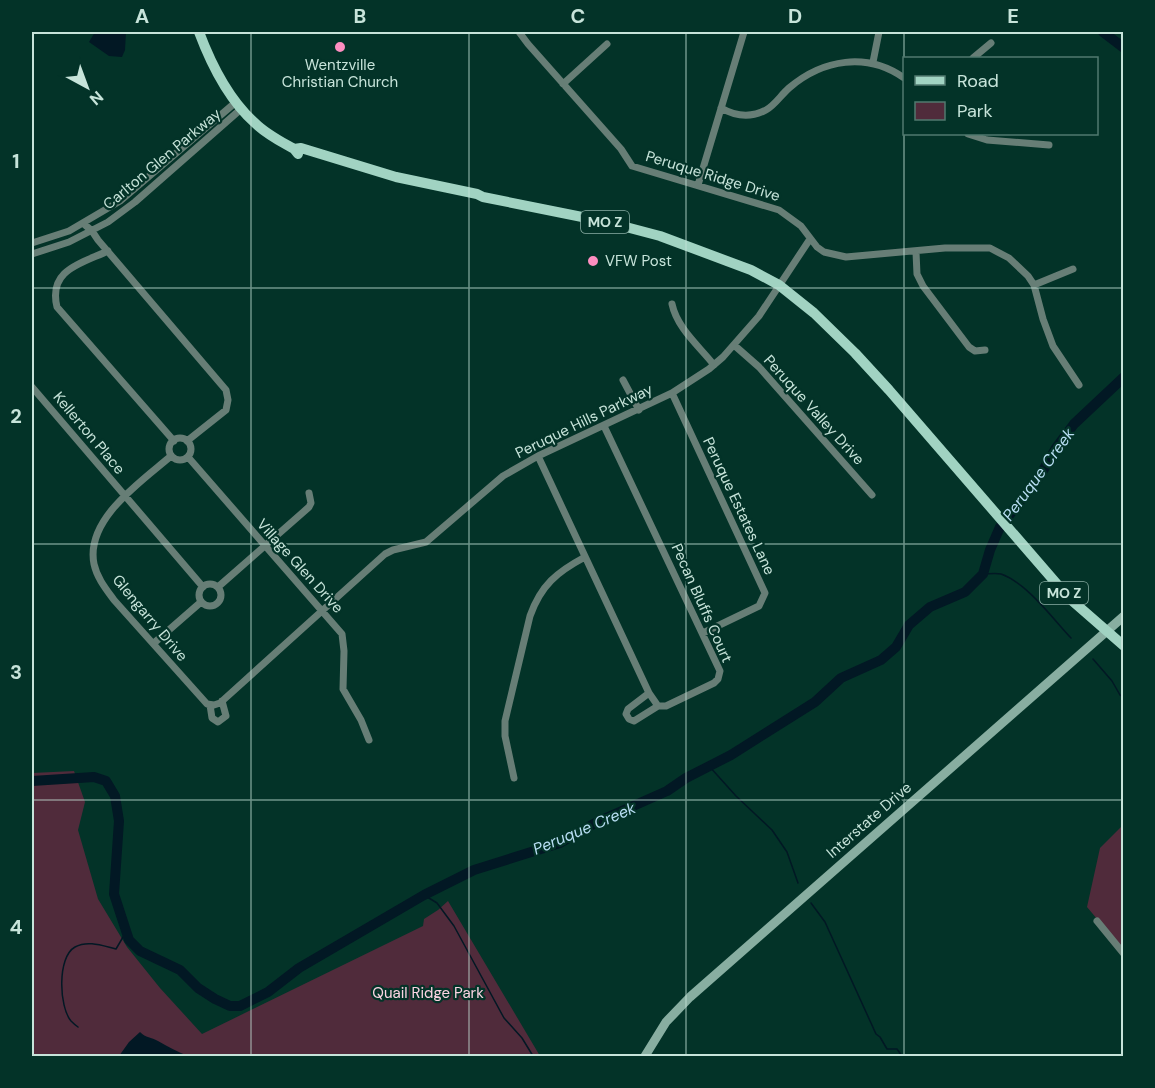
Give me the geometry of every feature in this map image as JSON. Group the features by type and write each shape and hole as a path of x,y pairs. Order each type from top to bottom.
{"main road":[{"name":"MO Z","path":"200,32 212,64 239,105 255,123 294,149 301,148 396,177 607,222 660,236 751,270 779,285 814,313 855,353 1076,606 1124,646"},
{"name":"Interstate Drive","path":"645,1056 666,1022 690,996 1124,616"}],"street":[{"name":"Peruque Ridge Drive","path":"519,32 621,149 632,166 779,210 801,226 810,239 824,252 846,257 945,248 990,248 1009,258 1034,285 1053,346 1079,385"},
{"path":"698,185 744,32"},
{"path":"873,62 879,32"},
{"path":"974,57 991,43"},
{"path":"563,84 607,44"},
{"path":"721,108 738,115 749,115 766,110 787,89 820,68 836,63 873,62 903,77"},
{"name":"Carlton Glen Parkway","path":"32,243 84,224 120,201 239,105"},
{"name":"Carlton Glen Parkway","path":"32,254 69,242 93,231 135,202 239,105"},
{"path":"971,135 987,140 1049,145"},
{"path":"84,224 93,231 226,390 228,400 225,410 187,441"},
{"name":"Peruque Hills Parkway","path":"222,701 226,716 219,722 212,718 212,705 222,701 385,554 426,542 503,476 538,456 672,393 714,365 759,316 810,239"},
{"path":"108,251 71,268 61,276 54,296 57,308 174,441"},
{"path":"916,252 918,274 923,286 969,347 975,351 985,350"},
{"path":"1034,285 1073,269"},
{"path":"672,304 675,317 680,325 714,365"},
{"name":"Peruque Valley Drive","path":"734,345 759,367 872,495"},
{"path":"623,380 639,410"},
{"name":"Kellerton Place","path":"32,387 203,587"},
{"name":"Peruque Estates Lane","path":"672,393 765,593 759,606 703,633"},
{"name":"Pecan Bluffs Court","path":"604,426 720,671 714,683 666,706 658,706"},
{"path":"178,439 187,441 191,446 188,458 176,460 169,451 174,441 178,439"},
{"name":"Glengarry Drive","path":"171,456 108,513 100,527 94,546 94,563 104,586 114,600 212,705"},
{"path":"538,456 649,693 658,706 639,719 634,721 629,718 628,709 649,693"},
{"name":"Village Glen Drive","path":"188,458 342,634 343,689 361,720 369,740"},
{"path":"218,587 309,507 311,503 309,493"},
{"path":"513,778 505,736 506,721 530,616 546,584 565,568 585,557"},
{"path":"208,584 218,587 222,594 215,606 207,606 201,602 199,597 203,587 208,584"},
{"path":"154,643 201,602"},
{"path":"1096,921 1124,954"}],"green space":[{"name":"Quail Ridge Park","path":"74,771 85,802 78,830 98,899 127,947 202,1034 423,926 424,919 448,901 540,1056 32,1056 32,773"},
{"path":"1123,825 1123,950 1087,907 1100,848"}],"water":[{"path":"95,32 126,32 125,50 122,57 109,56 89,42"},
{"path":"140,1032 176,1051 188,1056 119,1056"}],"waterway":[{"name":"Peruque Creek","path":"1103,32 1124,48"},
{"name":"Peruque Creek","path":"32,781 94,777 106,781 115,796 119,821 114,894 129,940 140,951 180,970 198,988 215,999 230,1006 240,1006 268,992 299,968 424,895 474,870 560,843 597,822 667,791 686,778 731,755 815,702 841,678 881,660 896,647 909,625 930,607 965,592 983,574 1000,527 1041,474 1056,448 1074,424 1124,377"},
{"path":"983,574 1001,574 1020,585 1039,602 1071,638"},
{"path":"1093,659 1112,681 1120,695 1124,697"},
{"path":"709,766 736,796 772,830 787,852 798,883"},
{"path":"424,895 437,903 454,926 504,1018 522,1038 533,1056"},
{"path":"811,903 825,922 876,1034 887,1049 897,1049 902,1056"},
{"path":"78,1027 67,1014 62,994 63,971 69,952 85,944 116,949 126,932"}],"place":[{"name":"Wentzville Christian Church","path":"340,47"},
{"name":"VFW Post","path":"593,261"}]}
